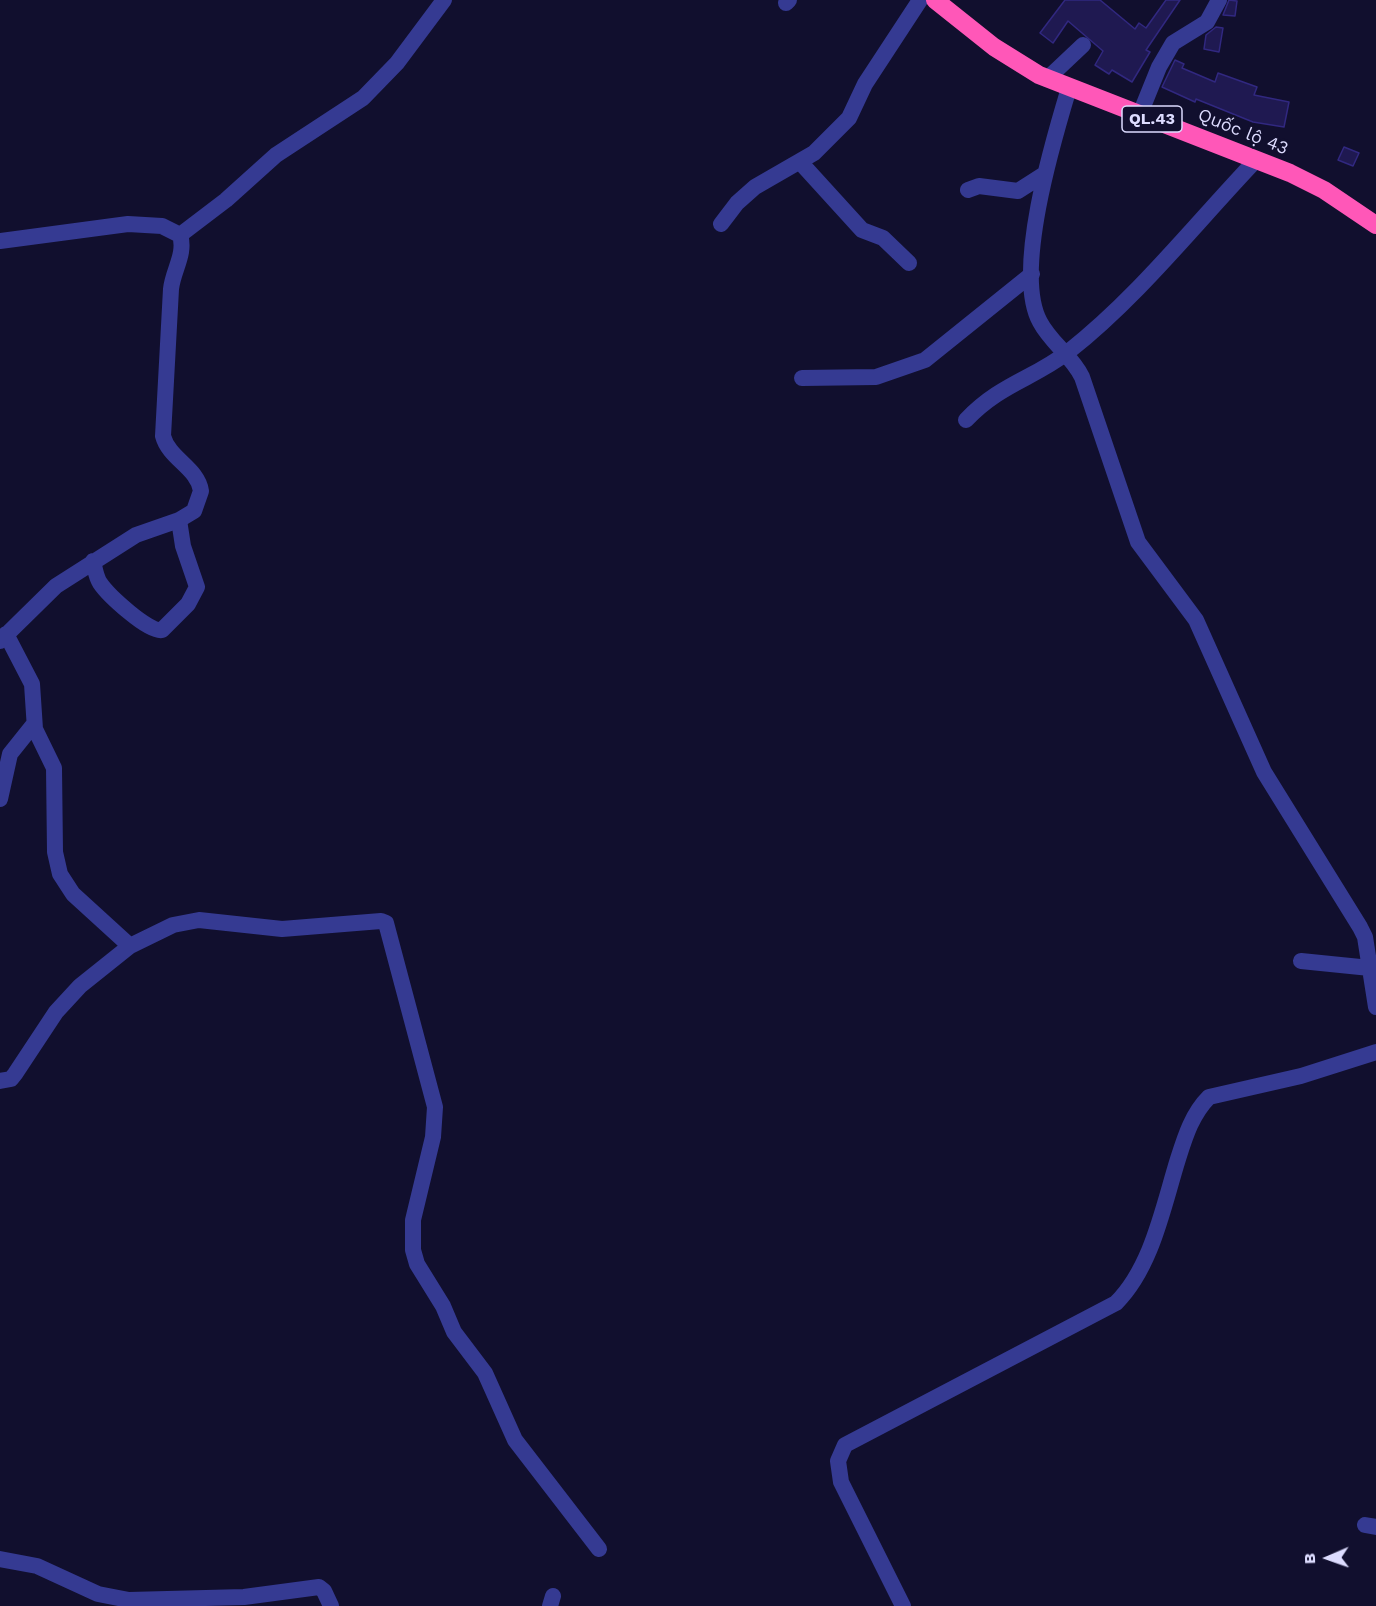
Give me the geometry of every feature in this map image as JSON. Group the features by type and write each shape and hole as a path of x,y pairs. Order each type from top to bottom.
{"highway":[{"name":"Quốc lộ 43","path":"935,0 1002,53 1047,79 1256,160 1324,190 1376,225"}],"street":[{"path":"180,235 226,200 276,155 363,98 397,63 444,0"},
{"path":"721,224 737,203 755,187 801,162 825,144 849,118 865,84 920,0"},
{"path":"1140,114 1159,67 1173,43 1207,22 1219,0"},
{"path":"1047,79 1083,45"},
{"path":"1069,88 1043,176 1032,274 1033,303 1041,323 1083,377 1138,542 1196,620 1264,772 1365,937 1376,1007"},
{"path":"966,420 996,392 1066,353 1134,290 1256,160"},
{"path":"801,162 862,230 883,238 909,263"},
{"path":"968,190 979,186 1018,191 1043,176"},
{"path":"0,241 128,224 162,226 180,235"},
{"path":"130,946 74,894 60,874 55,852 54,768 34,724 32,684 3,638 56,586 93,561 148,529 179,520 194,511 201,491 196,477 172,454 163,436 172,276 182,251 180,235"},
{"path":"802,378 876,377 925,360 1032,274"},
{"path":"93,561 98,579 111,596 151,629 162,630 188,604 197,587 183,546 179,520"},
{"path":"0,799 10,754 34,724"},
{"path":"0,1081 10,1079 15,1074 68,998 99,969 130,946 173,925 199,920 282,928 381,921 386,923 435,1107 433,1137 413,1220 413,1250 417,1264 443,1306 454,1332 485,1373 515,1440 599,1549"},
{"path":"1301,962 1370,968"},
{"path":"903,1606 841,1482 838,1461 845,1445 1116,1303 1131,1288 1149,1251 1186,1134 1201,1105 1209,1097 1301,1076 1376,1052"},
{"path":"0,1559 37,1566 114,1599 244,1597 319,1587 324,1591 331,1606"}],"building":[{"path":"1065,0 1100,0 1135,29 1139,23 1146,28 1166,0 1180,0 1146,50 1150,52 1132,82 1112,70 1109,74 1095,65 1103,51 1068,21 1053,43 1040,33"},
{"path":"1229,0 1237,1 1235,16 1223,15"},
{"path":"1216,27 1223,28 1219,52 1204,49 1206,35"},
{"path":"1175,60 1184,64 1182,68 1215,82 1218,73 1257,87 1254,95 1289,102 1284,127 1253,122 1196,99 1195,102 1162,87"},
{"path":"1344,147 1359,153 1353,166 1338,160"}]}
